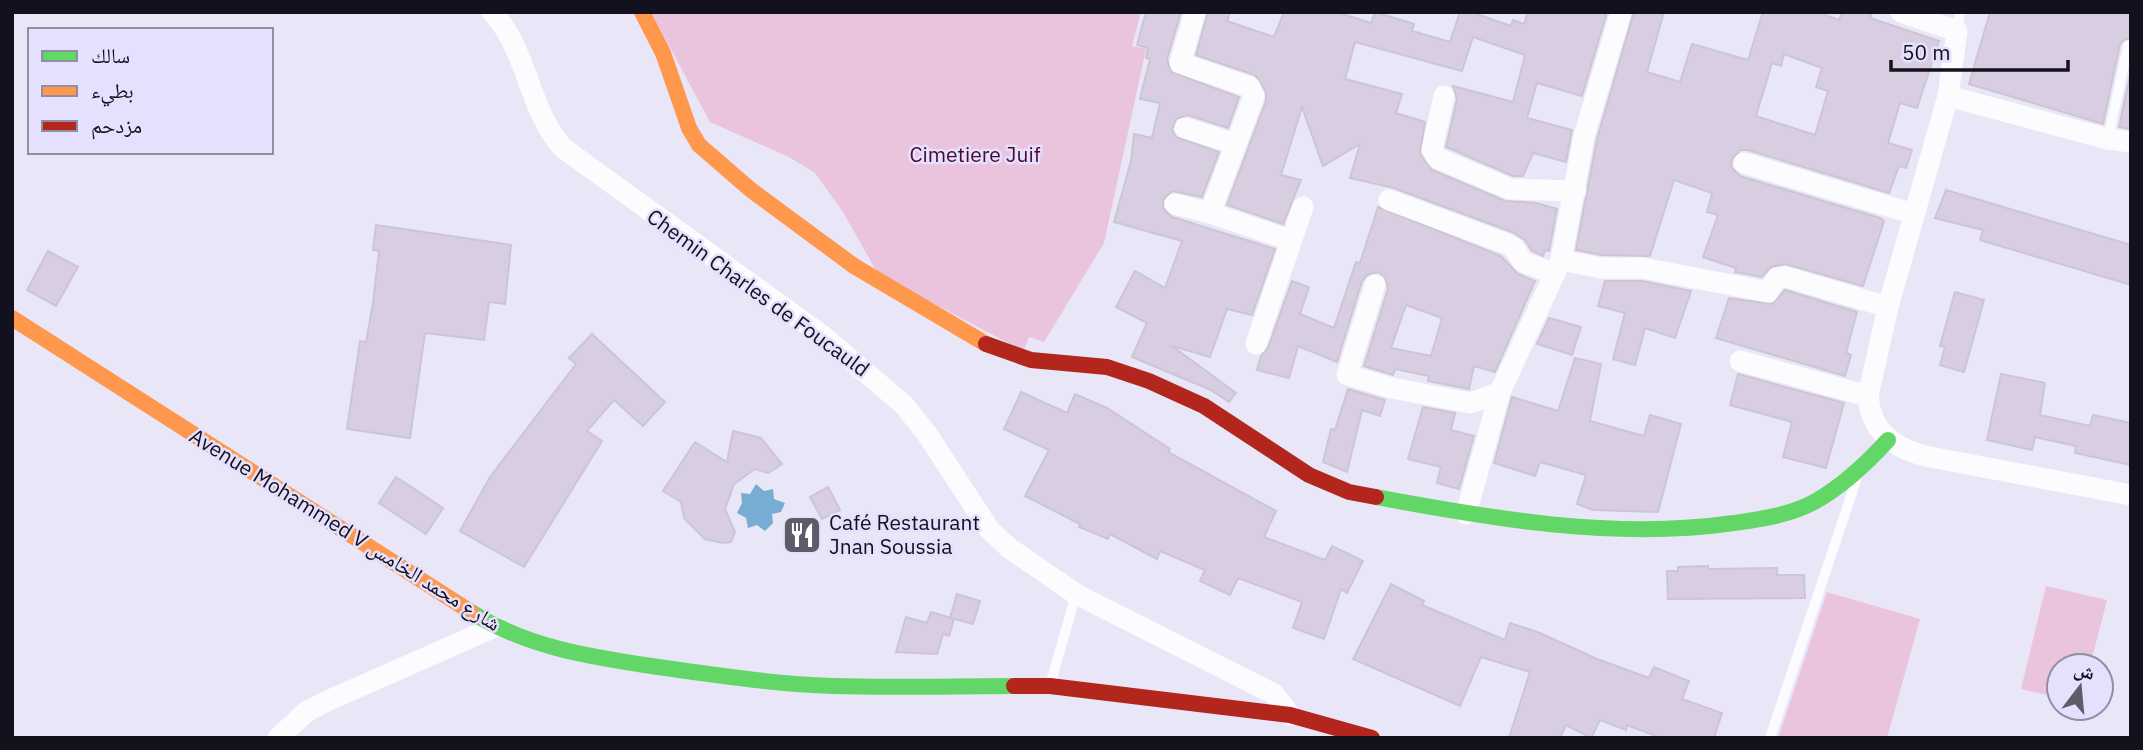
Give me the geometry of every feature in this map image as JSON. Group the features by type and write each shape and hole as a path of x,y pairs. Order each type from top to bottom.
{"main road":[{"path":"642,12 659,44 689,128 699,145 799,227 930,314 982,343 1031,360 1107,367 1149,381 1204,406 1309,475 1349,492 1466,514 1562,526 1685,530 1770,518 1814,502 1859,472 1888,440"},
{"name":"Avenue Mohammed V شارع محمد الخامس","path":"12,318 495,627 536,642 591,657 720,676 831,686 1049,686 1290,715 1372,738"}],"street":[{"name":"Chemin Charles de Foucauld","path":"492,12 513,42 541,118 563,148 823,336 904,405 927,434 989,530 1009,548 1076,594 1274,694 1290,715"},
{"path":"1195,12 1180,63 1254,91 1210,213"},
{"path":"1466,514 1500,391 1558,267 1576,191 1584,136 1620,12"},
{"path":"1901,12 1959,22 1948,96 1888,307 1868,396 1869,411 1888,440 1904,450 2131,495"},
{"path":"1444,96 1432,149 1437,158 1510,189 1576,191"},
{"path":"1948,96 2108,139 2131,142"},
{"path":"1185,128 1236,144"},
{"path":"1744,163 1914,214"},
{"path":"1389,200 1507,244 1514,248 1523,262 1558,267 1643,268 1768,292 1777,278 1786,277 1888,307"},
{"path":"1175,204 1290,240"},
{"path":"1256,344 1290,240 1304,207"},
{"path":"1375,285 1347,375 1392,388 1471,403 1500,391"},
{"path":"1740,361 1868,396"},
{"path":"278,738 306,712 327,701 495,627"}],"lane":[{"path":"2108,139 2128,46"},
{"path":"1770,738 1859,472"},
{"path":"1049,686 1076,594"}],"green space":[{"name":"Cimetiere Juif","path":"651,12 1141,12 1132,46 1146,49 1104,243 1044,342 1029,337 1023,351 878,274 843,212 815,173 789,157 710,122"},
{"path":"2046,586 2107,600 2094,652 2045,652 2045,695 2021,689"},
{"path":"1827,592 1920,619 1887,738 1778,738"}],"water":[{"path":"756,484 764,491 773,489 774,499 785,503 781,512 772,514 773,523 765,531 757,525 748,528 746,518 737,513 742,503 741,493 750,494"}],"building":[{"path":"1146,12 1181,12 1167,59 1171,72 1239,97 1228,128 1188,115 1176,119 1172,130 1176,137 1219,152 1202,197 1172,191 1163,200 1163,208 1172,217 1275,249 1252,315 1227,309 1210,357 1172,346 1236,393 1229,402 1211,390 1132,357 1147,323 1116,307 1135,271 1165,288 1182,241 1114,222 1131,161 1134,134 1152,138 1160,103 1140,99 1150,59 1146,58 1148,48 1137,45"},
{"path":"1208,12 1230,12 1227,21 1274,37 1284,12 1336,12 1371,23 1375,12 1414,24 1412,31 1450,42 1460,12 1471,12 1511,26 1513,20 1524,24 1528,12 1607,12 1582,96 1537,83 1527,118 1572,130 1566,162 1533,153 1523,176 1513,176 1446,147 1457,99 1453,86 1513,102 1525,55 1473,37 1462,71 1355,42 1345,79 1402,94 1396,113 1425,122 1420,154 1432,170 1505,201 1536,203 1557,209 1549,251 1545,250 1543,256 1532,251 1525,240 1512,232 1394,188 1350,178 1360,144 1323,166 1302,107 1281,175 1301,180 1283,224 1227,205 1266,101 1266,92 1255,75 1196,55"},
{"path":"1634,12 1664,12 1647,72 1680,82 1692,44 1748,60 1763,12 1818,12 1839,20 1842,12 1872,12 1870,18 1939,41 1917,108 1900,103 1888,143 1912,150 1906,168 1899,166 1889,193 1748,150 1740,150 1732,159 1731,167 1740,176 1884,221 1863,286 1785,264 1771,267 1762,277 1735,272 1736,268 1703,257 1718,215 1707,212 1712,193 1674,180 1650,256 1602,255 1576,250 1597,139","holes":["1784,54 1822,68 1816,87 1828,91 1815,135 1756,116 1772,63 1781,66"]},
{"path":"1990,12 2131,12 2131,39 2125,39 2120,44 2103,124 1969,84"},
{"path":"2131,71 2131,129 2119,127"},
{"path":"1946,190 2131,245 2131,285 1980,240 1983,230 1935,218"},
{"path":"1378,207 1501,256 1518,274 1535,281 1495,372 1474,366 1469,389 1428,381 1429,376 1395,369 1393,375 1364,366 1388,289 1385,277 1378,272 1367,275 1362,281 1337,362 1298,346 1289,378 1257,370 1261,356 1268,348 1292,281 1309,287 1300,314 1334,328 1356,262 1360,263","holes":["1406,305 1442,318 1431,356 1391,348"]},
{"path":"376,225 511,245 505,304 489,302 484,340 425,333 410,438 347,429 360,341 366,342 373,303 379,251 373,250"},
{"path":"48,251 78,267 56,306 27,290"},
{"path":"1605,281 1642,281 1691,291 1675,338 1645,328 1635,365 1613,359 1625,313 1598,306"},
{"path":"1785,290 1857,312 1846,353 1851,355 1845,376 1716,338 1729,298 1772,304"},
{"path":"1955,292 1984,300 1964,372 1940,365 1945,347 1940,346"},
{"path":"1549,318 1581,327 1572,355 1537,344"},
{"path":"592,334 665,402 643,426 614,400 587,431 602,441 524,567 460,531 490,477 576,364 569,358"},
{"path":"1575,358 1601,364 1590,421 1644,436 1650,415 1681,424 1658,512 1593,510 1577,504 1586,475 1540,462 1535,476 1494,463 1512,397 1558,411"},
{"path":"1738,374 1844,403 1826,468 1783,457 1792,422 1730,405"},
{"path":"2001,374 2045,383 2040,415 2090,426 2093,415 2131,423 2131,465 2075,453 2076,446 2035,437 2032,450 1987,440"},
{"path":"1348,389 1385,400 1380,416 1362,410 1347,472 1323,462 1331,429 1335,430"},
{"path":"1021,392 1067,413 1075,394 1107,408 1170,449 1168,452 1276,511 1264,537 1325,560 1332,546 1363,561 1347,593 1341,589 1324,639 1293,628 1302,602 1238,578 1230,595 1200,581 1205,570 1160,551 1157,559 1110,534 1108,539 1079,527 1080,524 1025,496 1049,450 1004,429"},
{"path":"1423,407 1455,413 1451,430 1474,436 1459,489 1437,483 1441,467 1408,459"},
{"path":"733,431 761,438 782,464 768,473 755,469 734,484 725,509 735,532 731,542 722,543 705,539 684,518 681,502 663,491 695,442 727,462"},
{"path":"396,477 443,508 426,534 379,503"},
{"path":"828,487 840,510 822,519 810,497"},
{"path":"1708,566 1708,569 1777,568 1777,575 1804,575 1805,598 1668,599 1667,571 1678,571 1678,567"},
{"path":"1391,584 1424,601 1422,605 1505,640 1510,623 1649,678 1654,667 1689,681 1682,699 1722,713 1714,738 1661,738 1627,725 1626,730 1600,720 1591,738 1566,725 1560,738 1509,738 1530,672 1481,657 1460,706 1353,659"},
{"path":"957,594 980,601 973,624 950,618"},
{"path":"931,612 954,619 949,636 943,634 937,654 896,652 906,617 927,623"}],"traffic: fast":[{"path":"1376,497 1555,525 1644,529 1734,523 1786,513 1816,501 1854,474 1888,440"},
{"path":"471,612 538,643 609,659 702,673 833,686 1014,686"}],"traffic: slow":[{"path":"642,12 663,53 689,128 699,145 751,190 854,266 986,344"},
{"path":"12,318 471,612"}],"traffic: jam":[{"path":"986,344 1031,360 1107,367 1149,381 1204,406 1309,475 1349,492 1376,497"},
{"path":"1014,686 1050,686 1290,715 1372,738"}],"place":[{"name":"Café Restaurant Jnan Soussia","path":"802,535"}]}
